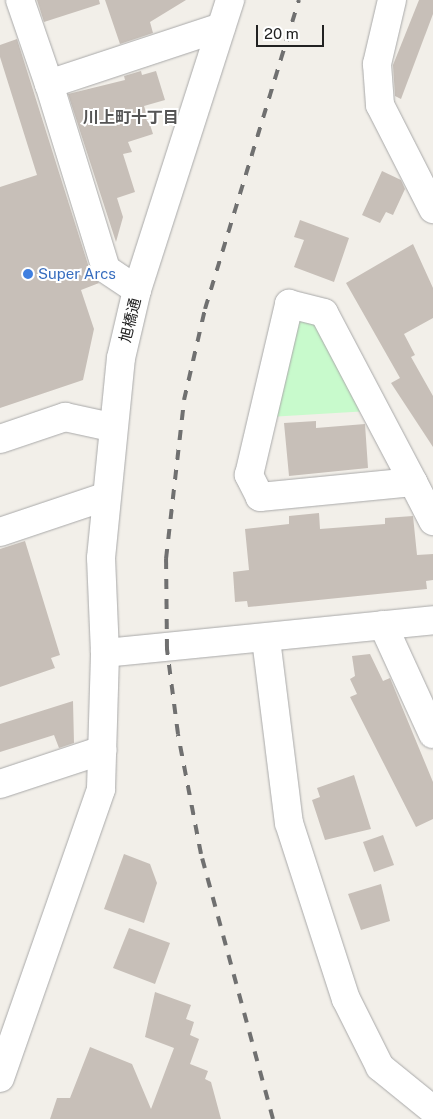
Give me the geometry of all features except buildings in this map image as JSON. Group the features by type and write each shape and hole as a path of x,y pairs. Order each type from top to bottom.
{"street":[{"path":"20,0 49,84 106,269 137,290"},
{"name":"旭橋通","path":"0,1078 90,830 101,788 104,653 101,558 104,497 111,427 137,290 230,0"},
{"path":"392,0 377,64 380,105 433,210"},
{"path":"49,84 221,27"},
{"path":"412,482 260,497 249,475 289,304 324,313 433,521"},
{"path":"0,439 65,417 111,427"},
{"path":"0,532 104,497"},
{"path":"104,653 266,639 433,620"},
{"path":"382,625 433,734"},
{"path":"266,639 289,823 346,999 380,1067 433,1110"},
{"path":"0,784 102,750"}],"green space":[{"path":"294,311 320,319 369,411 269,417"}],"railway":[{"path":"273,1119 201,854 178,734 167,649 166,559 184,400 205,309 299,0"}],"place":[{"name":"Super Arcs","path":"28,274"}],"district":[{"name":"川上町十丁目","path":"131,118"}]}
